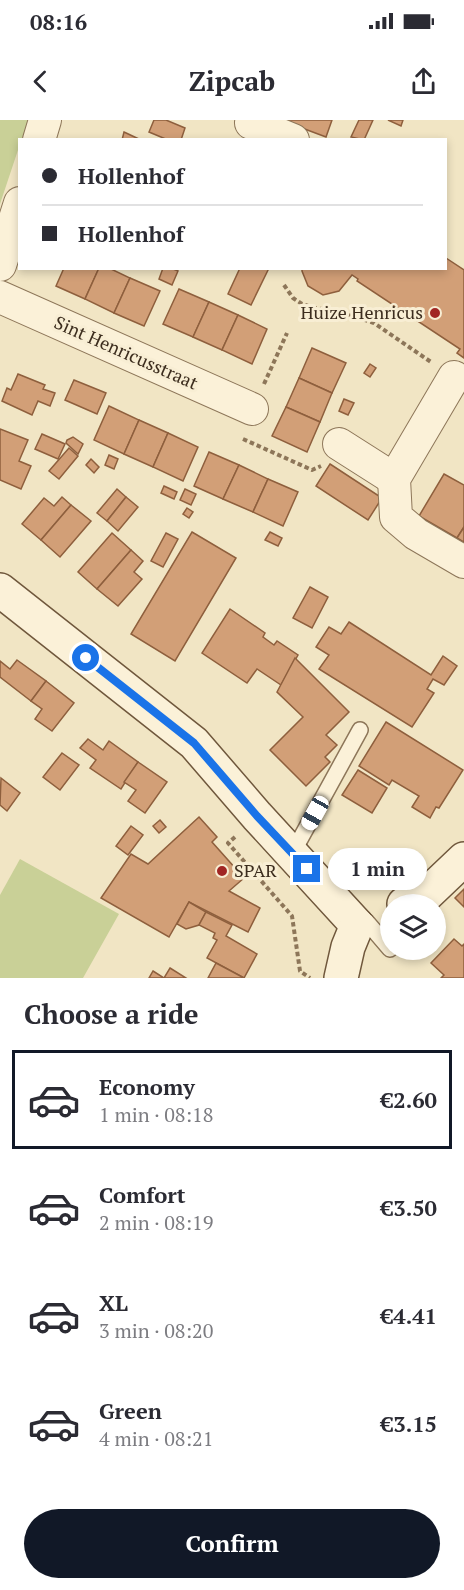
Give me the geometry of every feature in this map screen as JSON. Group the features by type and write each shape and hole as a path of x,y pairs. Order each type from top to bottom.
{"street":[{"path":"40,138 45,120"},
{"path":"252,120 251,123 287,138"},
{"path":"0,265 11,214"},
{"name":"Sint Henricusstraat","path":"0,297 246,423"},
{"path":"454,377 394,479 396,517 416,534 464,562"},
{"path":"339,444 394,479"},
{"path":"0,590 194,743 292,854 371,918 348,947 341,978"},
{"path":"427,894 464,859"}],"lane":[{"path":"292,854 360,730"},
{"path":"371,918 380,932"}],"path":[{"path":"284,285 293,298 302,304 336,311 374,323 454,377"},
{"path":"246,423 312,470 327,464 339,444"},
{"path":"257,816 228,843 292,916 300,971 310,978"}],"green space":[{"path":"0,120 29,120 22,138 18,138 18,150 0,204"},
{"path":"20,859 119,914 83,978 0,978 0,895"}],"building":[{"path":"154,120 166,120 185,128 182,138 163,138 149,132"},
{"path":"287,120 332,120 326,137 286,122"},
{"path":"359,120 373,120 365,138 351,137"},
{"path":"388,120 403,120 401,126"},
{"path":"124,132 137,138 122,138"},
{"name":"Huize Henricus","path":"447,259 464,270 464,358 457,353 460,349 357,281 358,279 352,275 339,291 323,295 308,286 302,271 447,270"},
{"path":"63,270 98,270 85,299 56,286"},
{"path":"98,270 113,270 130,278 114,313 85,299"},
{"path":"162,270 178,271 172,285 159,279"},
{"path":"239,270 268,270 251,305 228,294"},
{"path":"130,278 160,291 144,326 114,313"},
{"path":"179,289 209,302 193,337 163,324"},
{"path":"209,302 238,315 222,350 193,337"},
{"path":"238,315 267,329 252,364 222,350"},
{"path":"312,348 346,363 332,393 299,378"},
{"path":"370,364 376,368 370,377 364,373"},
{"path":"18,374 45,385 43,389 55,393 50,406 38,401 32,415 2,401 7,388 11,390"},
{"path":"299,378 332,393 320,422 286,407"},
{"path":"74,380 106,393 97,414 65,400"},
{"path":"344,399 354,403 348,415 339,411"},
{"path":"109,406 139,420 124,454 94,440"},
{"path":"286,407 320,422 307,452 272,436"},
{"path":"139,420 168,433 153,467 124,454"},
{"path":"0,429 28,440 19,461 31,466 21,489 0,480"},
{"path":"168,433 198,447 183,481 153,467"},
{"path":"42,434 65,444 58,459 35,449"},
{"path":"73,437 83,444 78,454 66,443"},
{"path":"69,448 78,456 59,479 49,471"},
{"path":"209,452 239,465 223,499 194,486"},
{"path":"109,455 118,459 114,469 105,465"},
{"path":"91,459 99,467 94,473 86,465"},
{"path":"330,464 382,498 368,520 316,486"},
{"path":"239,465 268,479 253,512 223,499"},
{"path":"444,474 464,485 464,527 457,538 419,516"},
{"path":"268,479 298,492 283,526 253,512"},
{"path":"164,486 177,492 174,499 161,493"},
{"path":"117,489 126,497 107,521 97,513"},
{"path":"185,489 196,494 191,505 180,500"},
{"path":"62,497 71,505 41,540 22,524 44,498 54,506"},
{"path":"126,497 138,507 118,531 107,521"},
{"path":"71,505 91,521 60,557 41,540"},
{"path":"187,508 193,512 189,518 183,514"},
{"path":"464,527 464,542 457,538"},
{"path":"192,532 236,558 175,661 131,634"},
{"path":"270,532 282,538 278,546 265,540"},
{"path":"112,533 131,550 97,589 78,572"},
{"path":"166,533 178,539 163,567 151,561"},
{"path":"131,550 143,561 134,572 142,579 118,606 97,589"},
{"path":"310,587 328,597 312,628 293,618"},
{"path":"230,609 265,633 263,637 274,645 277,641 298,655 281,685 257,669 247,683 202,653"},
{"path":"349,622 431,675 443,656 457,666 444,685 433,679 427,689 434,693 412,727 319,669 329,655 316,647 329,627 341,634"},
{"path":"295,658 349,712 326,735 337,745 325,757 330,762 306,786 270,750 303,717 277,692"},
{"path":"17,660 46,681 31,701 0,677 0,661 10,669"},
{"path":"46,681 74,703 52,731 35,719 42,709 31,701"},
{"path":"386,722 463,770 430,818 412,807 419,796 392,780 389,785 359,766"},
{"path":"88,739 103,750 109,741 138,762 121,789 90,768 96,760 80,748"},
{"path":"62,753 79,765 60,790 43,777"},
{"path":"138,762 167,782 145,813 128,801 136,790 124,782"},
{"path":"358,770 387,788 372,813 342,795"},
{"path":"1,778 20,793 7,811 0,805"},
{"path":"199,817 217,837 212,842 244,878 229,891 260,908 248,932 189,902 169,937 101,898 131,854 148,864"},
{"path":"160,820 166,827 159,833 153,826"},
{"path":"131,826 143,835 128,855 116,846"},
{"path":"464,889 464,907 455,898"},
{"path":"189,902 206,912 199,925 186,929 177,924"},
{"path":"206,912 232,925 226,936 257,954 244,978 207,958 217,940 213,938 215,933 199,925"},
{"path":"454,939 462,946 464,944 464,978 441,978 444,975 431,963 434,960 446,960 446,947"},
{"path":"216,963 244,978 208,978"},
{"path":"170,968 186,978 164,978"},
{"path":"153,971 164,978 149,978"}],"place":[{"name":"Huize Henricus","path":"435,313"},
{"name":"SPAR","path":"222,871"}],"route":[{"path":"86,658 194,743 257,816 307,869"}]}
